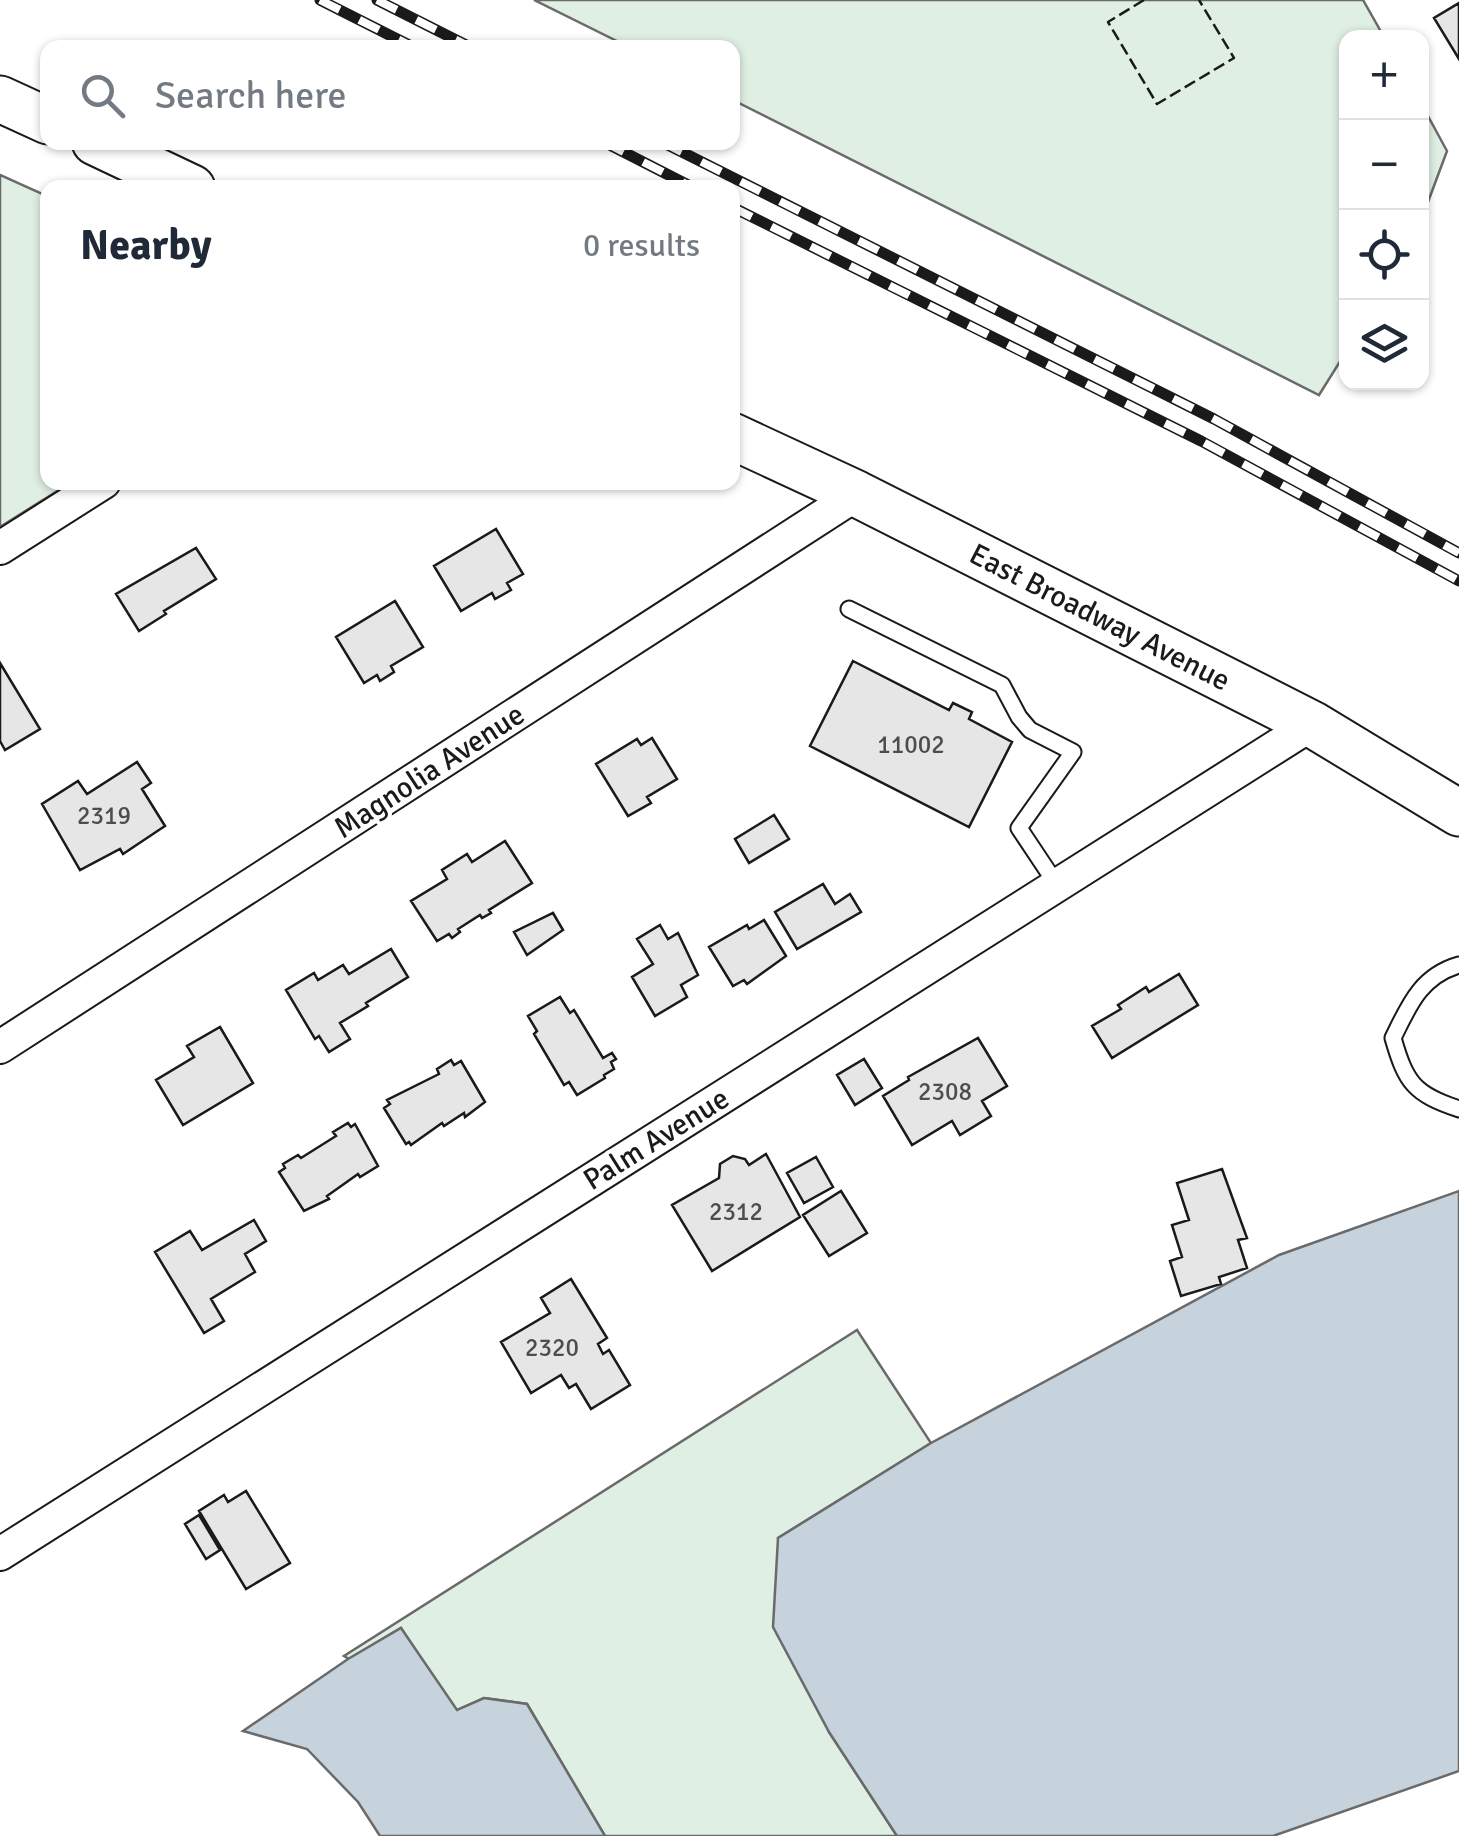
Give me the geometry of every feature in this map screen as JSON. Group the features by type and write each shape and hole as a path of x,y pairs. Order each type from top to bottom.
{"main road":[{"path":"0,99 40,117"},
{"path":"111,150 175,180"},
{"name":"East Broadway Avenue","path":"740,440 857,494 1312,724 1459,813"}],"street":[{"path":"0,548 91,490"},
{"name":"Magnolia Avenue","path":"0,1048 857,494"},
{"name":"Palm Avenue","path":"0,1554 1312,724"}],"lane":[{"path":"849,609 1002,685 1018,717 1030,730 1072,752 1018,828 1058,886"},
{"path":"1459,965 1437,971 1411,1002 1393,1038 1403,1074 1429,1099 1459,1109"}],"green space":[{"path":"534,0 1363,0 1380,30 1339,30 1339,363 1319,395 740,104 740,40 615,40"},
{"path":"1429,118 1447,151 1429,199"},
{"path":"0,175 40,193 40,490 59,490 0,527"},
{"path":"857,1330 931,1443 778,1538 829,1732 897,1836 605,1836 527,1704 484,1698 457,1711 401,1628 349,1659 344,1656"}],"shaded area":[{"path":"1459,1191 1459,1771 1273,1836 897,1836 829,1732 773,1627 778,1538 931,1443 1279,1255"},
{"path":"401,1628 457,1710 484,1698 527,1704 605,1836 380,1836 358,1802 307,1749 243,1731"}],"building":[{"path":"1459,3 1459,59 1434,18"},
{"path":"496,529 523,574 507,583 511,590 495,599 492,593 461,611 434,566"},
{"path":"196,548 216,579 139,631 116,594"},
{"path":"395,601 423,647 391,666 394,672 380,681 377,675 364,683 336,637"},
{"path":"853,661 949,710 953,703 972,712 969,719 1012,742 969,827 810,746"},
{"path":"0,663 40,729 5,750 0,741"},
{"path":"652,738 677,779 647,797 651,803 628,816 596,764 637,739 641,745"},
{"path":"137,762 151,783 142,789 165,826 123,854 120,849 80,870 42,804 78,781 87,794"},
{"path":"774,815 789,839 749,863 735,839"},
{"path":"505,841 532,883 489,910 491,913 458,929 460,932 452,938 449,934 437,941 411,901 447,879 442,870 467,854 472,862"},
{"path":"823,884 835,904 850,894 861,912 797,949 775,912"},
{"path":"553,913 563,930 527,955 514,932"},
{"path":"764,920 786,956 747,984 744,980 733,986 709,947 747,925 749,929"},
{"path":"660,925 668,939 678,933 698,975 681,985 687,997 655,1016 632,977 653,964 637,939"},
{"path":"391,949 408,977 340,1023 350,1039 329,1052 319,1036 315,1039 286,990 314,973 318,980 343,965 349,974"},
{"path":"1179,974 1198,1005 1112,1058 1092,1026 1121,1009 1118,1005 1146,987 1149,992"},
{"path":"560,997 570,1013 574,1010 603,1058 612,1053 616,1059 611,1062 614,1069 605,1078 577,1095 569,1082 564,1085 534,1034 537,1031 528,1016"},
{"path":"220,1027 253,1083 183,1125 156,1080 194,1057 187,1046"},
{"path":"978,1038 1007,1086 982,1101 991,1116 960,1135 952,1121 912,1145 883,1096 908,1077"},
{"path":"864,1059 882,1088 855,1105 837,1075"},
{"path":"451,1060 454,1065 461,1061 485,1102 465,1117 464,1113 411,1145 406,1144 384,1108 390,1104 387,1100 439,1074 437,1069"},
{"path":"348,1123 351,1127 355,1124 378,1166 360,1177 358,1174 327,1196 329,1199 304,1211 279,1172 285,1168 283,1164 298,1155 301,1158 336,1136 333,1132"},
{"path":"766,1154 800,1217 712,1271 672,1205 719,1178 720,1164 733,1156 745,1159 749,1165"},
{"path":"816,1157 833,1187 804,1203 787,1173"},
{"path":"1222,1169 1247,1238 1238,1240 1247,1268 1219,1277 1221,1284 1181,1296 1170,1261 1182,1257 1172,1225 1189,1220 1177,1183"},
{"path":"841,1191 867,1233 829,1256 803,1215"},
{"path":"254,1220 266,1241 245,1254 255,1272 211,1299 224,1321 204,1333 155,1252 190,1231 202,1250"},
{"path":"571,1279 607,1338 598,1344 603,1354 609,1350 630,1385 591,1409 576,1384 569,1388 561,1375 531,1393 501,1342 550,1313 541,1298"},
{"path":"246,1491 290,1563 246,1589 199,1511 224,1495 228,1502"},
{"path":"199,1515 220,1550 206,1559 185,1524"}],"railway":[{"path":"320,0 399,40"},
{"path":"377,0 456,40"},
{"path":"620,150 678,180"},
{"path":"678,150 738,180"},
{"path":"740,181 1214,419 1459,553"},
{"path":"740,211 1201,441 1459,581"}],"fence":[{"path":"1144,0 1108,22 1157,104 1234,58 1199,0"}]}
